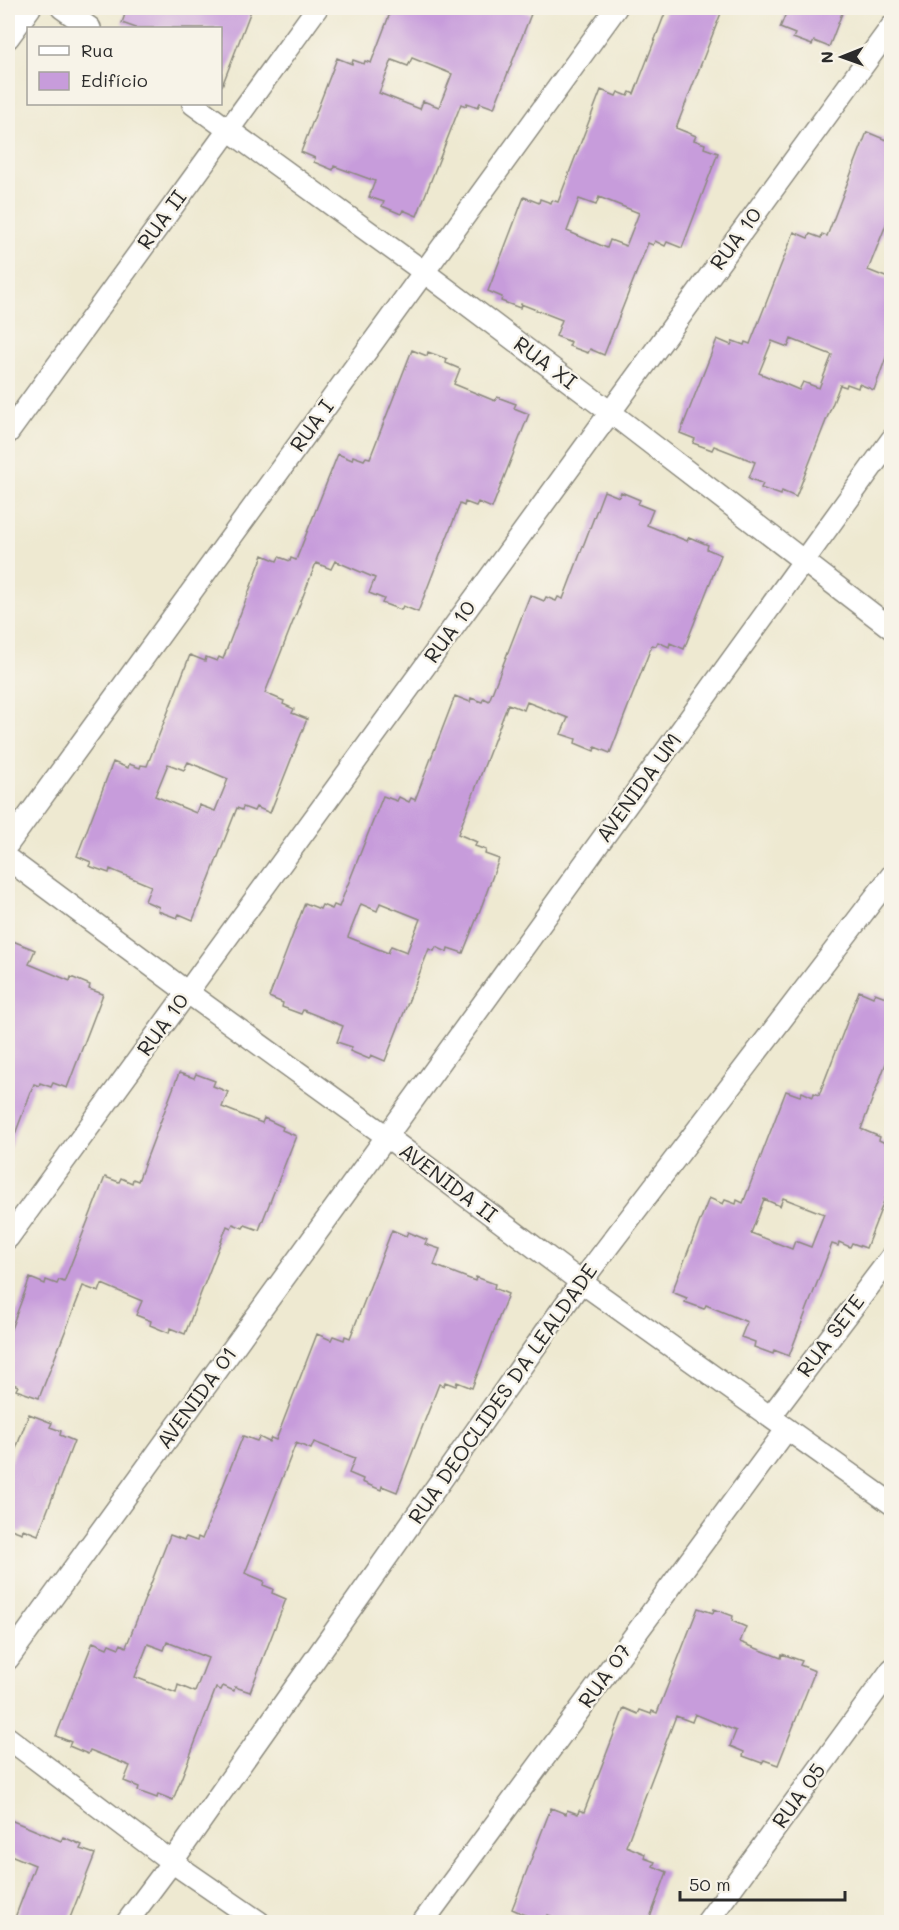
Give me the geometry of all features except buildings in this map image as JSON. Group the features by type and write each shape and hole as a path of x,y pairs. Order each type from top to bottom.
{"street":[{"path":"8,38 30,8"},
{"path":"62,8 89,27"},
{"name":"RUA II","path":"8,433 317,8"},
{"name":"RUA I","path":"8,844 616,8"},
{"name":"RUA 10","path":"8,1238 891,26"},
{"name":"RUA XI","path":"194,105 424,272 891,629"},
{"name":"AVENIDA UM","path":"386,1136 891,439"},
{"name":"AVENIDA II","path":"8,859 581,1282 891,1504"},
{"name":"RUA DEOCLIDES DA LEALDADE","path":"127,1923 581,1282 891,875"},
{"name":"AVENIDA 01","path":"8,1659 386,1136"},
{"name":"RUA SETE","path":"779,1423 891,1256"},
{"name":"RUA 07","path":"423,1923 779,1423"},
{"name":"RUA 05","path":"707,1923 891,1668"},
{"path":"8,1738 172,1862 259,1923"}]}
